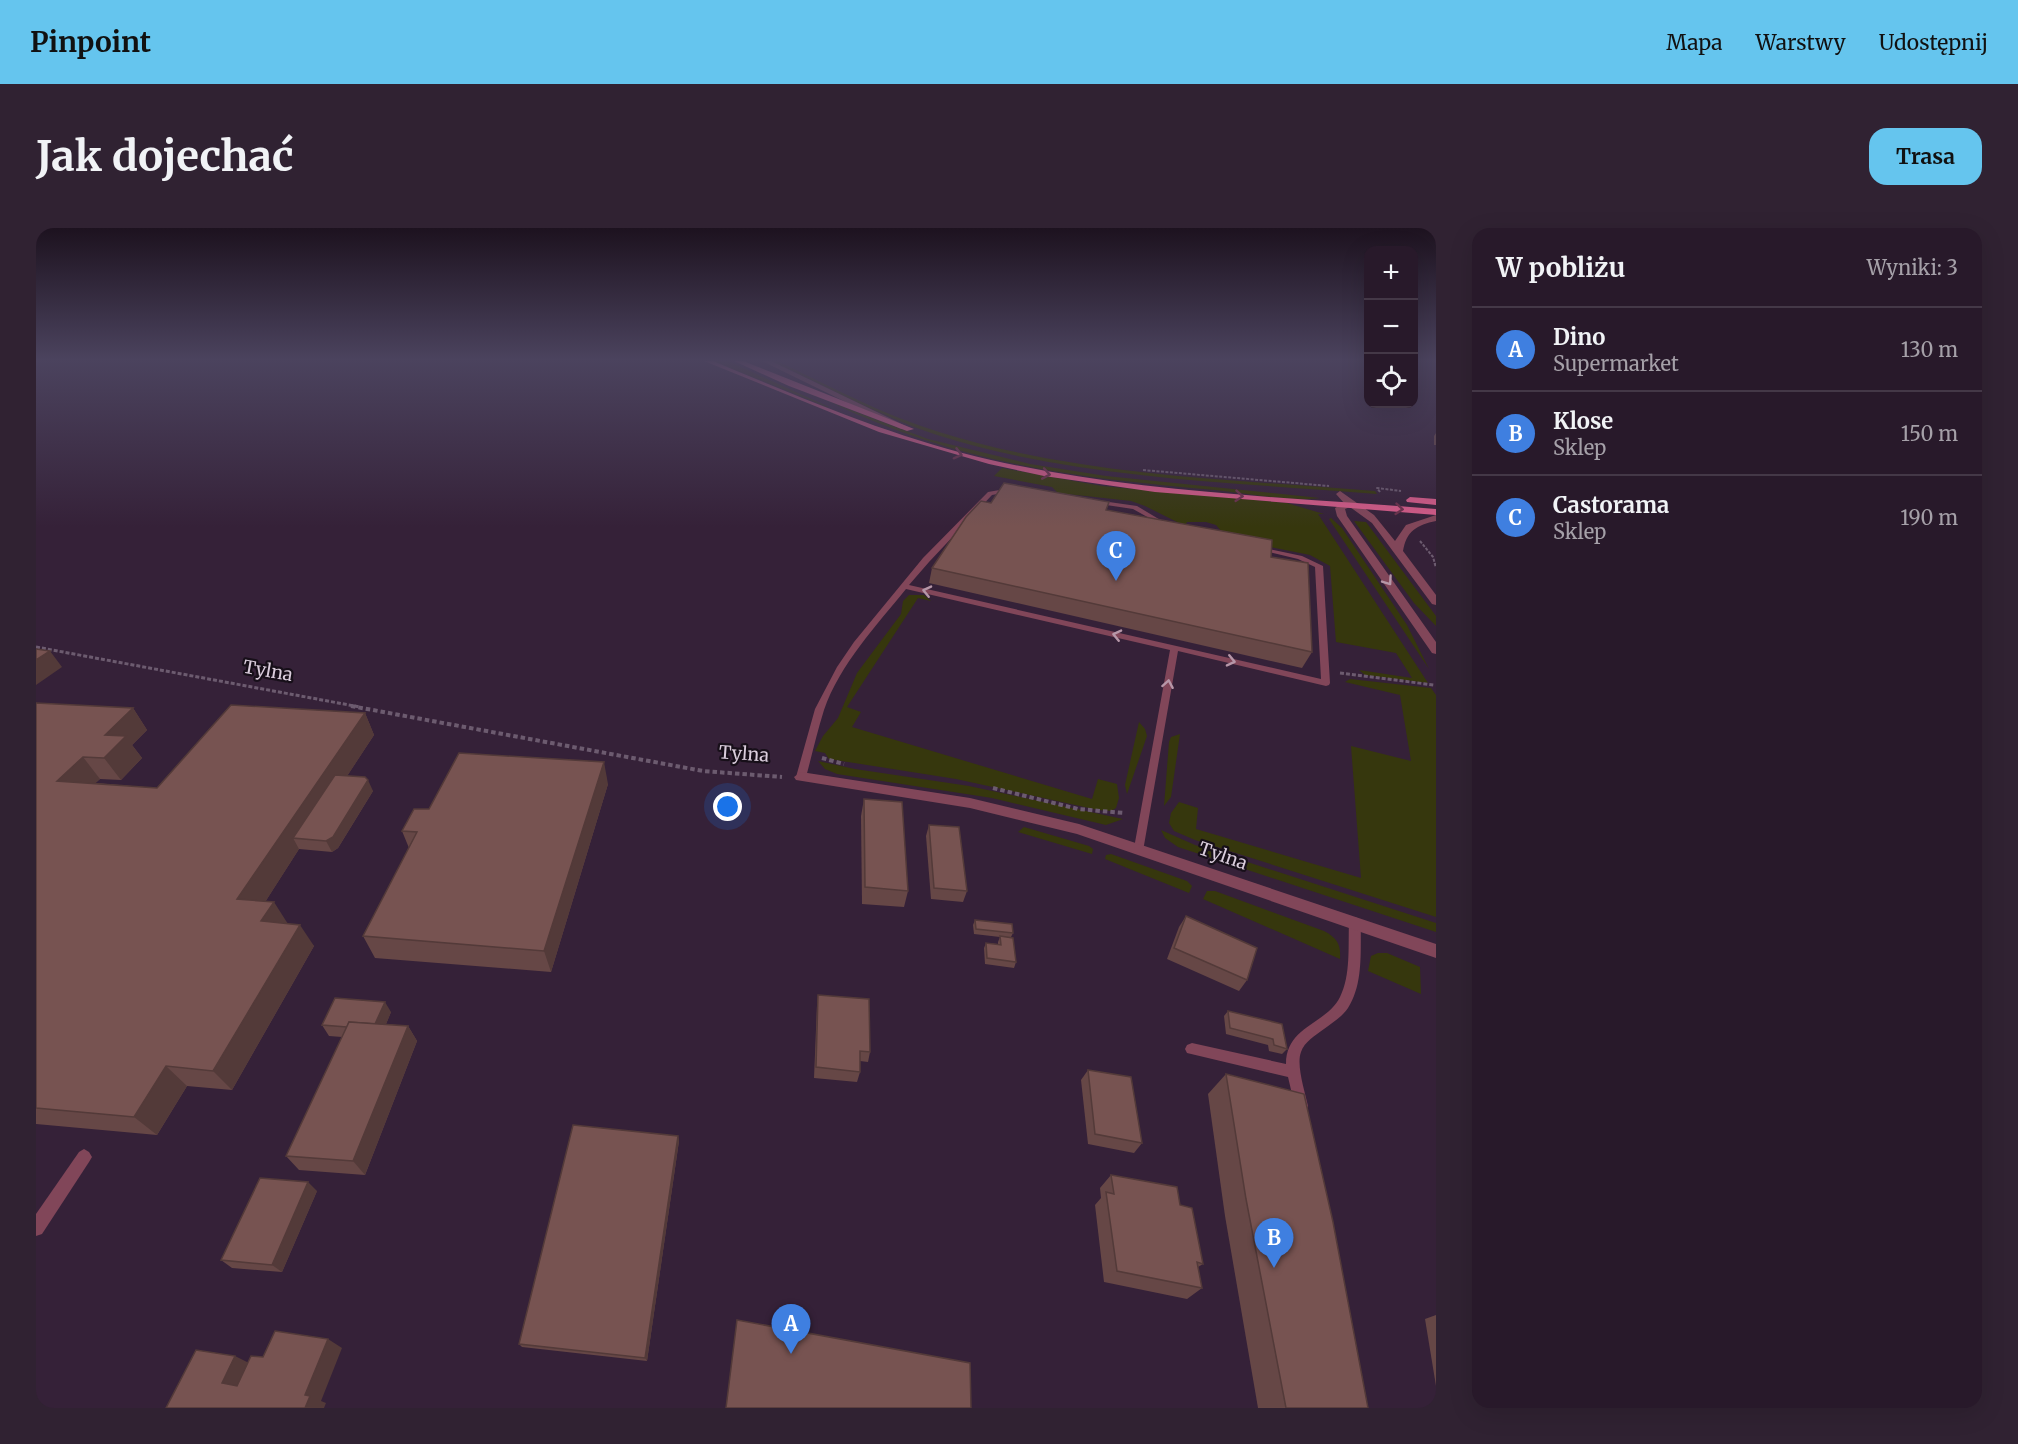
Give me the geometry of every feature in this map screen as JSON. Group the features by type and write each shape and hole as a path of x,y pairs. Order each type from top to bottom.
{"main road":[{"path":"847,416 888,432 966,456 1059,476 1147,487 1436,512"},
{"path":"855,416 888,432"},
{"path":"875,416 927,435 1023,460 1124,475"},
{"path":"1331,490 1340,494 1364,492"},
{"path":"1384,494 1436,502"}],"street":[{"path":"881,416 906,428"},
{"path":"1340,494 1349,504 1370,516 1436,602"},
{"path":"1349,504 1340,508 1342,516 1436,650"},
{"path":"1398,551 1398,541 1407,527 1436,518"},
{"name":"Tylna","path":"801,777 970,803 1023,814 1139,848 1436,951"}],"lane":[{"path":"801,777 811,734 831,684 857,644 904,586 990,493 1015,489"},
{"path":"1087,502 1135,507 1178,531"},
{"path":"904,586 1326,683 1319,566 1300,557 1256,549"},
{"path":"1139,848 1174,648"},
{"path":"1303,1118 1292,1054 1300,1039 1321,1026 1342,1004 1350,988 1355,922"},
{"path":"1192,1049 1295,1072"},
{"path":"36,1228 84,1157"}],"path":[{"path":"1133,469 1331,490"},
{"path":"1364,492 1384,494"},
{"path":"1420,540 1433,557 1436,566"},
{"name":"Tylna","path":"36,647 703,771 801,777"},
{"path":"1325,669 1351,676 1434,686"}],"shaded area":[{"path":"861,416 867,416 928,439 1030,464 1106,476 1320,498 1282,498 1066,473 971,453 924,440"},
{"path":"888,416 896,416 939,432 992,447 1100,467 1210,479 1375,491 1377,494 1211,482 1099,470 990,450 937,435"},
{"path":"1002,468 1102,486 1287,503 1324,514 1318,514 1428,683 1365,675 1359,670 1412,678 1396,653 1336,642 1330,566 1310,555 1215,536 1222,532 1216,525 1206,522 1187,522 1185,526 1131,501 1058,493 1052,487 994,476"},
{"path":"1331,518 1342,528 1407,625 1429,669 1329,519"},
{"path":"1354,521 1366,522 1436,616 1436,626 1414,603"},
{"path":"909,595 924,595 931,601 918,598 847,707 861,712 852,727 1092,799 1098,779 1117,784 1119,798 1116,808 1111,811 1098,810 956,779 829,759 825,753 815,751 823,736 838,718 857,673 901,614 903,601"},
{"path":"1350,679 1431,688 1436,695 1436,917 1195,840 1174,831 1169,823 1171,813 1179,802 1198,808 1196,829 1361,878 1351,746 1411,761 1400,695 1345,682"},
{"path":"1139,722 1147,736 1127,794 1125,785"},
{"path":"1180,734 1171,797 1164,806 1169,742 1171,737"},
{"path":"818,761 855,769 969,786 1123,819 1106,825 992,798 837,774 825,769"},
{"path":"1024,827 1089,846 1093,849 1092,854 1018,832"},
{"path":"1161,830 1195,845 1436,923 1436,932 1178,847 1165,838"},
{"path":"1111,854 1187,881 1192,886 1189,893 1105,859 1106,855"},
{"path":"1207,891 1215,891 1324,931 1337,942 1340,959 1203,899"},
{"path":"1387,953 1420,967 1421,994 1368,971 1371,956"}],"building":[{"path":"1004,483 1109,502 1106,510 1272,540 1271,557 1308,563 1312,652 932,568 966,517 981,501 991,503"},
{"path":"36,649 50,651 36,660"},
{"path":"36,703 133,708 105,735 126,736 104,758 83,757 57,781 157,788 231,705 365,713 237,899 274,902 261,921 300,925 213,1071 166,1066 134,1117 36,1108"},
{"path":"459,753 604,762 544,951 363,936 417,832 402,831 414,809 429,809"},
{"path":"335,775 365,777 368,780 333,837 326,841 293,838"},
{"path":"864,799 902,802 908,891 865,887"},
{"path":"929,825 959,827 967,891 934,888"},
{"path":"1186,916 1257,948 1247,980 1174,948"},
{"path":"975,920 1012,924 1013,933 976,929"},
{"path":"1000,936 1013,938 1016,962 987,958 986,943 1001,945"},
{"path":"818,995 869,999 870,1052 860,1051 860,1072 816,1067"},
{"path":"335,998 385,1002 375,1024 349,1022 347,1027 322,1025"},
{"path":"1228,1011 1282,1024 1287,1049 1274,1045 1273,1039 1230,1028"},
{"path":"349,1022 408,1026 353,1161 286,1156"},
{"path":"1088,1070 1131,1077 1142,1143 1095,1134"},
{"path":"1226,1074 1304,1094 1333,1222 1368,1408 1286,1408 1246,1199"},
{"path":"573,1125 678,1136 645,1358 519,1344"},
{"path":"1111,1175 1177,1187 1180,1205 1192,1208 1203,1264 1197,1262 1202,1288 1117,1271 1106,1192 1114,1194"},
{"path":"260,1178 308,1182 272,1265 221,1260"},
{"path":"737,1320 970,1363 971,1408 726,1408"},
{"path":"275,1331 328,1339 305,1395 310,1396 305,1408 166,1408 196,1350 235,1356 222,1383 237,1386 251,1356 263,1357"}],"place":[{"name":"Castorama","path":"1116,581"},
{"name":"Klose","path":"1274,1268"},
{"name":"Dino","path":"791,1354"}]}
